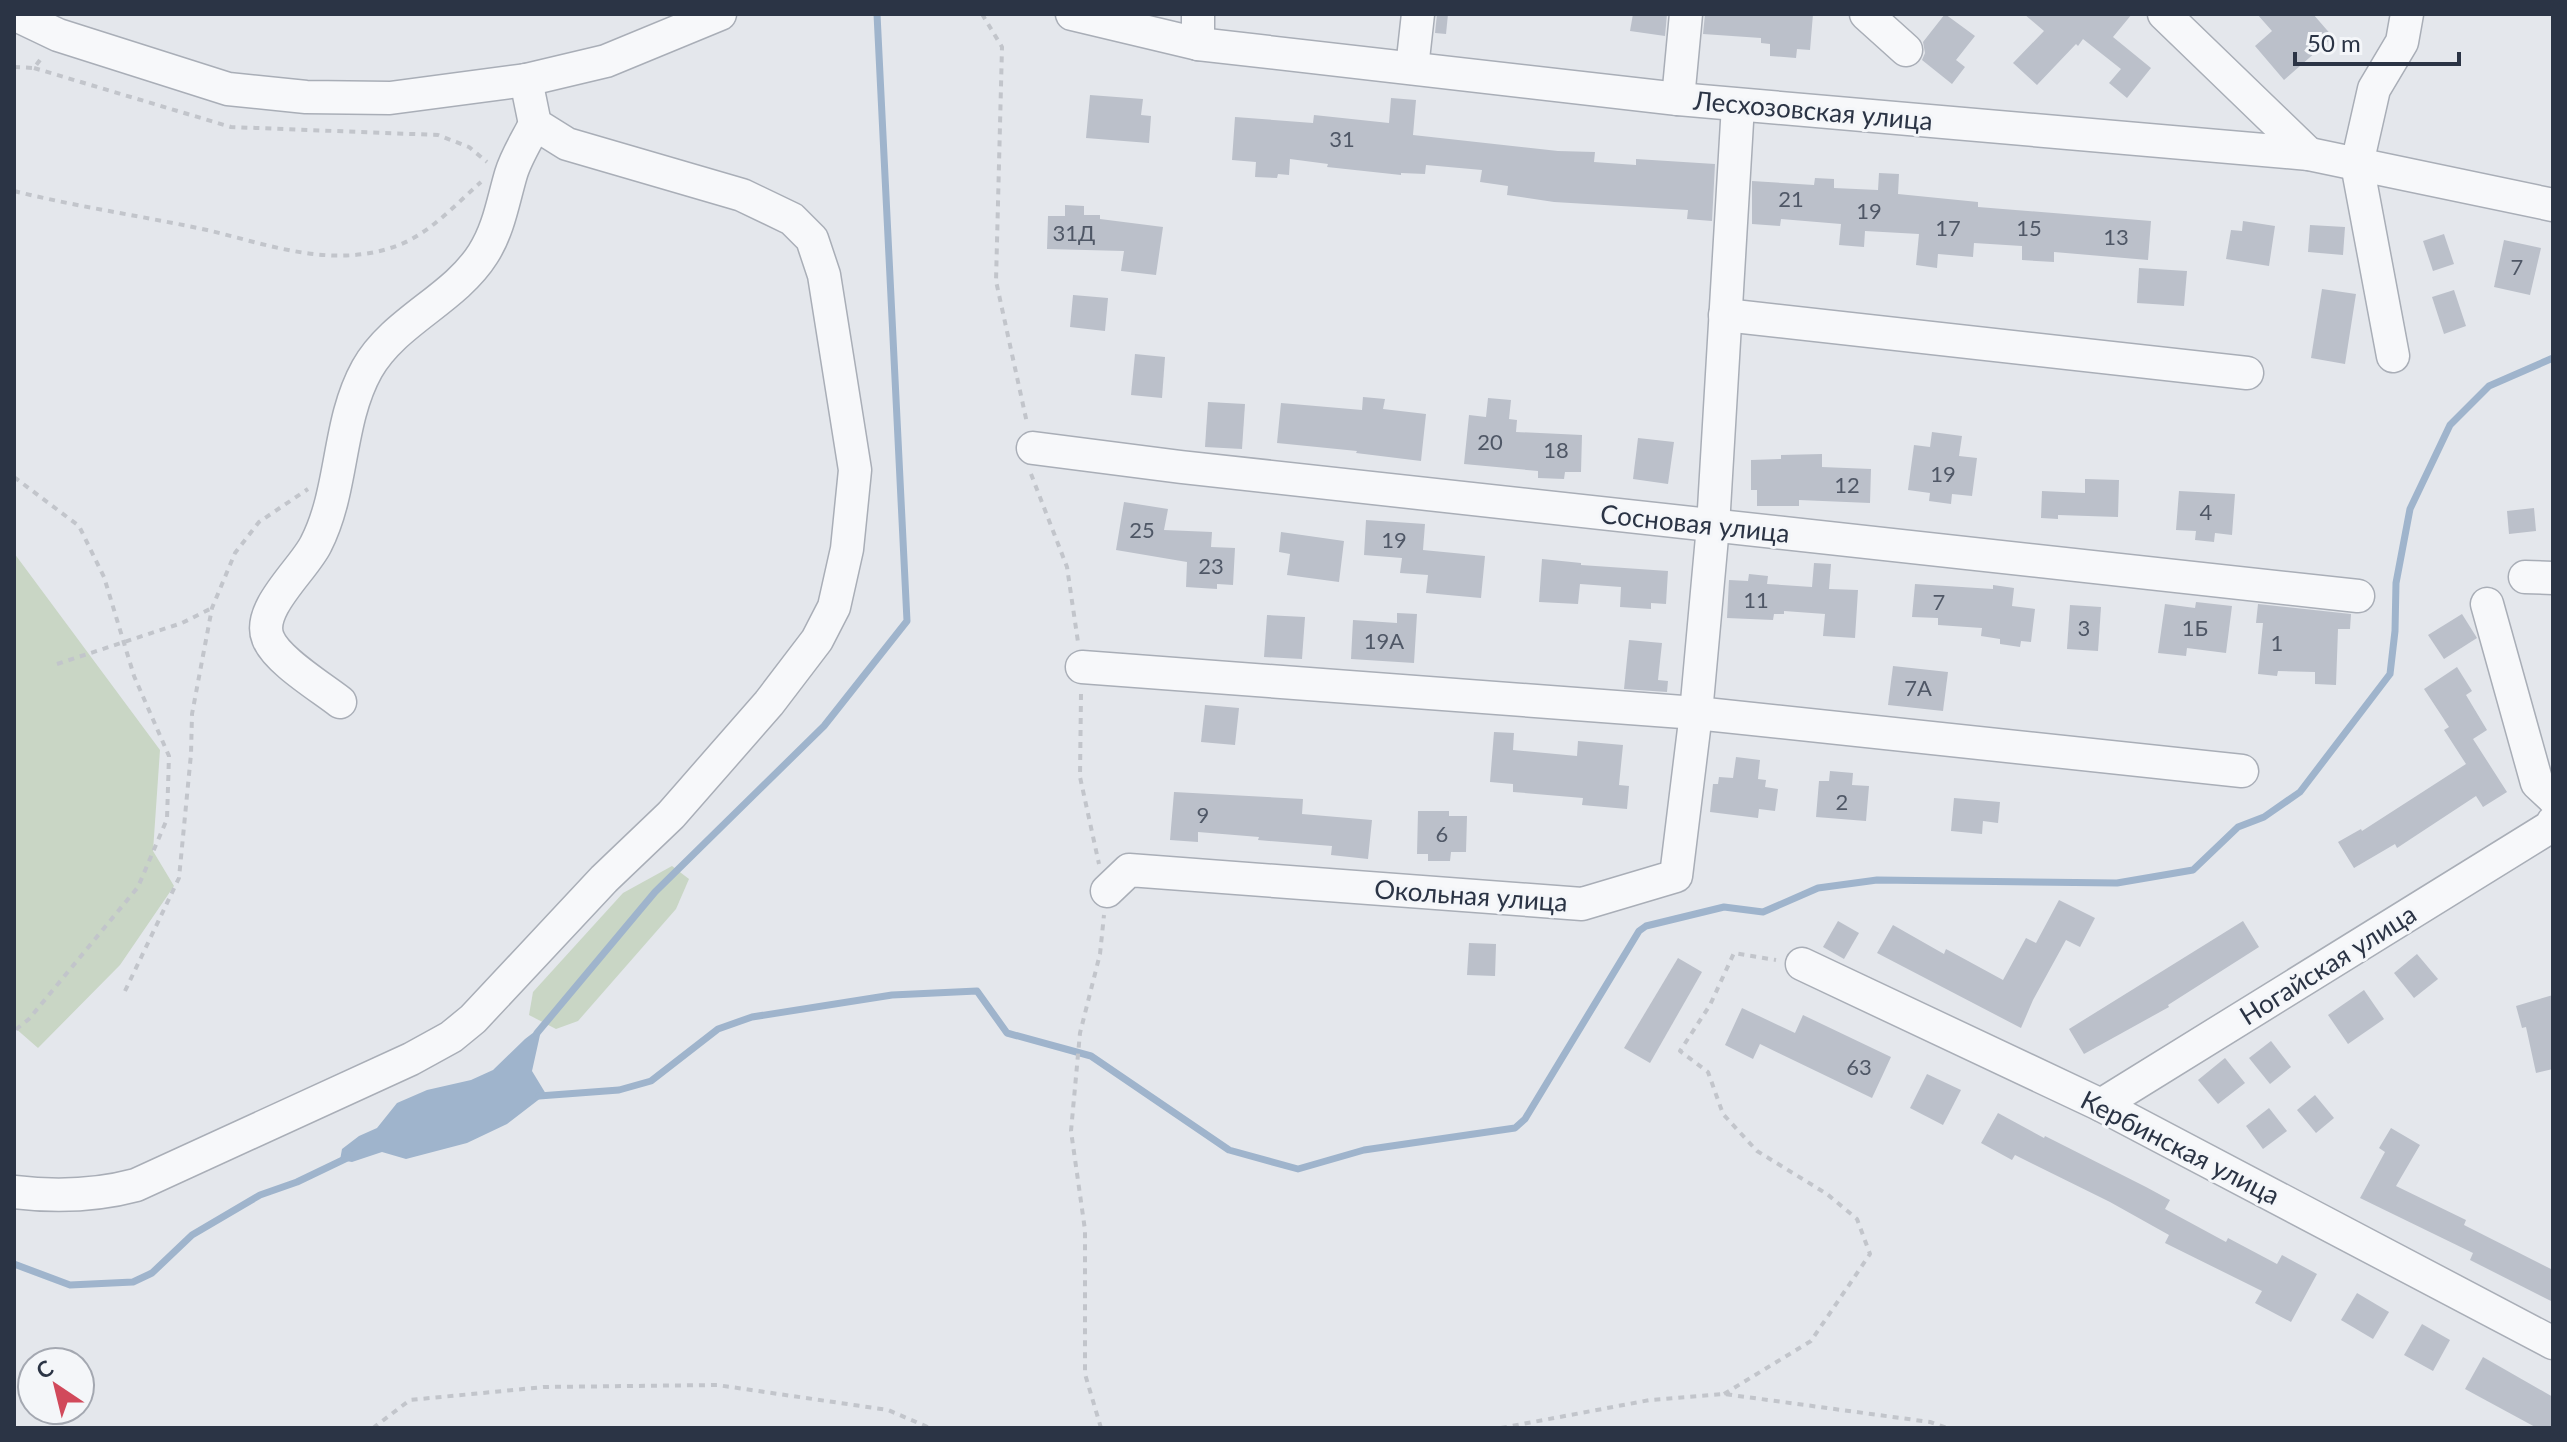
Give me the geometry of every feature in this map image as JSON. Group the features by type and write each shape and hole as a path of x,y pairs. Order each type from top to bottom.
{"street":[{"path":"14,14 58,35 228,89 306,97 390,98 526,80 606,61 720,14"},
{"name":"Лесхозовская улица","path":"1072,14 1198,29 1412,68 1678,99 2309,154 2553,205"},
{"path":"1412,68 1418,14"},
{"path":"1678,99 1686,14"},
{"path":"1866,14 1906,50"},
{"path":"2164,14 2309,154"},
{"path":"2393,356 2357,164 2374,89 2402,42 2407,14"},
{"path":"340,702 277,652 267,637 267,618 315,546 329,513 354,399 367,369 380,351 464,277 483,255 499,221 512,170 535,124 526,80"},
{"path":"1696,713 1713,526 1738,105"},
{"path":"14,1192 47,1196 104,1194 136,1185 411,1059 451,1037 473,1019 604,879 671,815 769,703 817,640 834,607 847,549 855,470 824,275 812,239 792,219 742,195 567,144 535,124"},
{"path":"1725,315 2247,373"},
{"name":"Сосновая улица","path":"1033,448 1212,471 2358,596"},
{"path":"2487,604 2537,783 2552,822"},
{"path":"1082,667 1696,713 2242,771"},
{"name":"Окольная улица","path":"1107,891 1129,870 1582,904 1676,876 1696,713"},
{"name":"Ногайская улица","path":"2101,1105 2552,822"},
{"name":"Кербинская улица","path":"1802,964 2101,1105 2553,1343"}],"path":[{"path":"982,14 1002,47 996,281 1033,448 1030,471 1067,567 1082,667 1080,777 1107,891 1100,954 1080,1033 1071,1131 1085,1230 1085,1374 1101,1428"},
{"path":"14,191 64,204 207,230 288,252 353,257 400,245 438,221 483,179"},
{"path":"125,991 179,878 192,714 212,608 235,553 259,522 307,490 341,456"},
{"path":"14,477 79,526 104,577 134,676 169,756 167,819 138,887 29,1019 14,1031"},
{"path":"57,664 182,623 212,608"},
{"path":"1724,1394 1811,1341 1870,1254 1857,1219 1827,1194 1757,1151 1723,1114 1708,1072 1680,1051 1710,1005 1734,953 1802,964"},
{"path":"373,1428 410,1400 544,1387 717,1385 888,1410 930,1428"},
{"path":"1501,1428 1650,1400 1724,1394 1930,1422 1947,1428"}],"green space":[{"path":"14,553 160,750 153,851 174,886 120,965 38,1048 14,1027"},
{"path":"672,866 689,879 676,909 578,1021 556,1029 529,1015 533,992 623,893"}],"water":[{"path":"542,1026 532,1071 546,1094 507,1124 467,1143 406,1159 382,1152 352,1162 340,1160 342,1149 359,1136 377,1128 397,1103 427,1090 471,1080 493,1070"}],"building":[{"path":"1437,14 1448,14 1446,34 1435,33"},
{"path":"1633,14 1667,14 1665,36 1630,31"},
{"path":"1705,14 1813,14 1810,50 1797,49 1796,58 1770,56 1770,44 1761,43 1761,38 1703,34"},
{"path":"1945,14 1975,36 1956,60 1965,67 1952,84 1922,60 1925,53 1923,42"},
{"path":"2024,14 2132,14 2113,37 2151,68 2127,98 2109,83 2121,69 2083,39 2037,85 2013,63 2044,31"},
{"path":"2257,14 2313,14 2333,37 2284,80 2255,46 2272,31"},
{"path":"1090,95 1143,99 1141,115 1151,116 1149,143 1086,138"},
{"path":"1391,98 1416,100 1413,135 1558,151 1595,152 1594,162 1636,165 1636,159 1715,164 1712,221 1687,219 1688,210 1554,202 1507,195 1508,186 1480,182 1482,170 1426,165 1425,174 1401,175 1327,167 1328,164 1290,159 1289,175 1278,174 1277,178 1255,177 1256,162 1232,160 1235,117 1313,123 1314,115 1389,123"},
{"path":"1879,173 1899,174 1898,194 1978,202 1978,207 2151,221 2148,260 2054,252 2054,262 2022,260 2022,246 1974,243 1973,257 1938,254 1937,268 1916,265 1919,234 1865,231 1864,247 1839,245 1841,224 1781,219 1780,226 1752,224 1752,181 1814,185 1815,178 1834,179 1834,188 1878,190"},
{"path":"1065,205 1084,206 1084,215 1100,215 1100,219 1163,227 1156,275 1121,271 1124,251 1047,249 1048,216 1065,216"},
{"path":"2243,221 2275,226 2269,266 2226,259 2231,230 2242,231"},
{"path":"2310,225 2345,227 2343,255 2308,252"},
{"path":"2444,234 2454,264 2433,271 2423,241"},
{"path":"2504,240 2541,248 2530,295 2494,287"},
{"path":"2139,268 2187,271 2184,306 2137,303"},
{"path":"2322,289 2356,294 2345,364 2311,358"},
{"path":"2454,290 2466,326 2444,334 2432,297"},
{"path":"1073,295 1108,298 1105,331 1070,327"},
{"path":"1135,354 1165,357 1162,398 1131,395"},
{"path":"1363,397 1385,399 1383,409 1426,414 1421,461 1277,443 1281,403 1362,410"},
{"path":"1488,398 1511,400 1509,419 1517,420 1516,432 1582,435 1581,472 1565,472 1564,479 1538,478 1538,471 1464,464 1469,415 1486,417"},
{"path":"1208,402 1245,404 1242,449 1205,447"},
{"path":"1932,432 1962,436 1959,456 1977,458 1972,496 1952,494 1951,504 1929,501 1930,493 1908,490 1914,445 1930,447"},
{"path":"1638,438 1674,442 1668,484 1633,479"},
{"path":"1822,454 1822,467 1871,469 1870,503 1799,500 1799,506 1757,506 1757,490 1751,490 1751,460 1781,459 1781,455"},
{"path":"2085,479 2119,480 2118,517 2058,515 2058,519 2041,518 2042,491 2085,493"},
{"path":"2179,491 2235,494 2232,535 2215,533 2214,542 2195,540 2196,531 2176,530"},
{"path":"1124,502 1168,509 1164,530 1212,532 1211,547 1235,548 1233,585 1217,584 1217,589 1186,587 1187,562 1116,550"},
{"path":"2534,508 2536,531 2509,534 2507,511"},
{"path":"1366,520 1425,524 1423,550 1485,556 1481,598 1426,593 1428,575 1400,573 1402,558 1364,555"},
{"path":"1281,532 1344,541 1339,582 1287,575 1290,554 1279,552"},
{"path":"1542,559 1668,571 1666,604 1651,603 1651,609 1620,607 1621,587 1580,584 1578,604 1539,602"},
{"path":"1814,563 1831,564 1829,589 1858,590 1855,638 1823,636 1825,614 1784,611 1784,614 1774,614 1773,620 1727,618 1729,580 1748,581 1749,574 1768,576 1767,584 1812,587"},
{"path":"1915,584 2014,588 2012,606 2035,609 2031,642 2021,641 2020,647 2000,644 2000,639 1981,636 1982,628 1938,625 1938,618 1912,617"},
{"path":"2196,602 2232,606 2226,653 2187,648 2186,656 2158,653 2165,604 2195,608"},
{"path":"2258,604 2351,614 2350,629 2338,629 2336,685 2315,684 2315,672 2278,671 2277,676 2258,674 2263,623 2256,623"},
{"path":"2070,605 2101,607 2098,651 2067,649"},
{"path":"1397,613 1417,614 1414,663 1351,659 1353,620 1397,623"},
{"path":"2462,614 2477,638 2444,659 2428,635"},
{"path":"1267,615 1305,617 1302,659 1264,657"},
{"path":"1629,640 1662,643 1658,680 1668,681 1667,692 1624,689"},
{"path":"1893,666 1948,672 1943,711 1888,705"},
{"path":"2457,667 2472,691 2466,695 2487,730 2473,739 2507,792 2483,807 2476,796 2397,848 2395,844 2354,868 2338,842 2362,831 2466,764 2444,730 2449,727 2424,689"},
{"path":"1205,705 1239,708 1235,745 1201,742"},
{"path":"1494,732 1514,733 1513,750 1577,756 1578,741 1623,745 1619,785 1629,786 1627,809 1582,805 1583,798 1513,792 1513,784 1490,782"},
{"path":"1736,757 1760,760 1758,779 1766,780 1765,787 1778,789 1775,811 1759,809 1758,818 1710,812 1713,784 1718,784 1719,777 1733,778"},
{"path":"1830,771 1853,773 1852,785 1869,786 1866,821 1816,817 1819,781 1829,781"},
{"path":"1174,792 1303,799 1302,814 1372,820 1368,859 1331,855 1332,846 1258,840 1259,837 1198,832 1198,842 1170,840"},
{"path":"1954,798 2000,802 1998,823 1983,821 1982,834 1951,831"},
{"path":"1418,811 1449,811 1449,816 1467,816 1466,852 1451,852 1450,861 1428,861 1428,854 1417,854"},
{"path":"2059,900 2095,918 2080,947 2066,940 2021,1028 1877,953 1893,925 1944,954 1946,949 2003,980 2026,938 2036,943"},
{"path":"1838,921 1859,933 1844,959 1823,947"},
{"path":"2243,921 2259,947 2169,1007 2084,1054 2069,1029"},
{"path":"1469,943 1496,944 1495,976 1467,975"},
{"path":"2417,954 2438,979 2414,998 2394,973"},
{"path":"1678,958 1702,972 1650,1063 1624,1048"},
{"path":"2364,990 2384,1019 2348,1044 2328,1015"},
{"path":"2553,995 2553,1069 2536,1073 2526,1027 2522,1028 2516,1006"},
{"path":"1742,1008 1795,1033 1803,1015 1891,1057 1872,1098 1760,1044 1753,1059 1725,1045"},
{"path":"2271,1041 2291,1067 2270,1084 2249,1058"},
{"path":"2225,1058 2245,1083 2218,1104 2198,1080"},
{"path":"1927,1074 1961,1090 1943,1125 1910,1108"},
{"path":"2315,1095 2334,1118 2316,1133 2297,1110"},
{"path":"2269,1108 2287,1131 2263,1149 2246,1126"},
{"path":"1998,1113 2170,1200 2165,1209 2226,1242 2228,1238 2277,1264 2282,1255 2317,1274 2291,1322 2255,1303 2262,1291 2165,1243 2169,1235 2015,1155 2012,1160 1981,1143"},
{"path":"2391,1128 2420,1145 2396,1186 2466,1220 2464,1225 2553,1270 2553,1302 2470,1260 2473,1253 2360,1198 2385,1152 2379,1148"},
{"path":"2357,1293 2389,1312 2373,1339 2341,1320"},
{"path":"2422,1324 2450,1340 2433,1371 2404,1355"},
{"path":"2483,1357 2553,1397 2553,1428 2537,1428 2465,1389"}],"waterway":[{"path":"537,1033 655,892 824,726 907,621 877,14"},
{"path":"539,1096 619,1090 651,1081 718,1029 752,1017 892,995 977,991 1007,1033 1091,1056 1229,1150 1298,1169 1364,1150 1515,1128 1525,1119 1639,931 1646,926 1724,907 1763,912 1818,888 1877,880 2117,883 2193,870 2238,827 2264,817 2300,792 2390,674 2396,583 2410,509 2450,425 2489,386 2553,358"},
{"path":"14,1264 70,1285 133,1282 152,1273 192,1235 260,1195 297,1182 347,1158"}]}
